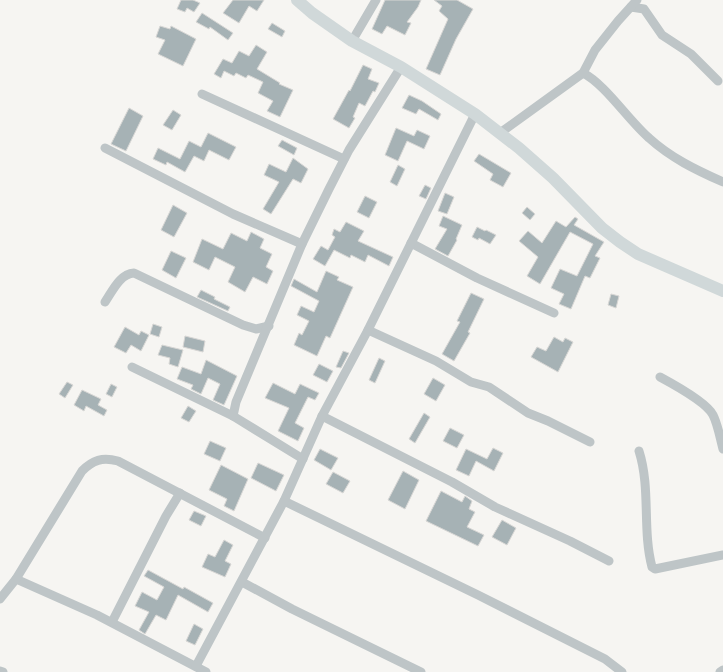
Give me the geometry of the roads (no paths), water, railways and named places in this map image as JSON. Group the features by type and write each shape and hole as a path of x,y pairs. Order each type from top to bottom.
{"street":[{"path":"297,0 312,13 352,41 401,67 475,114 547,173 602,228 620,242 638,254 723,291"},
{"path":"352,41 376,0"},
{"path":"500,133 583,73 595,50 634,3 644,9 662,35 691,54 718,81"},
{"path":"233,416 236,402 302,244 344,159 401,67"},
{"path":"583,73 592,79 635,125 669,154 680,162 723,182"},
{"path":"202,94 344,159"},
{"path":"196,666 284,501 322,416 368,330 475,114"},
{"path":"105,148 227,211 302,244"},
{"path":"411,243 477,278 554,313"},
{"path":"105,302 119,281 127,274 134,273 231,320 256,329 264,338"},
{"path":"256,329 269,326"},
{"path":"368,330 447,366 470,382 489,387 528,412 548,420 590,442"},
{"path":"132,367 233,416 303,459"},
{"path":"660,376 710,411 713,415 723,449"},
{"path":"322,416 452,482 495,507 563,537 609,561"},
{"path":"639,451 644,476 647,536 652,567 655,569 723,555"},
{"path":"0,599 16,579 82,471 91,462 105,459 118,461 265,538"},
{"path":"112,622 166,516 180,493"},
{"path":"284,501 478,595 605,659 622,672"},
{"path":"16,579 112,622 206,672"},
{"path":"242,582 375,651 420,672"}]}
